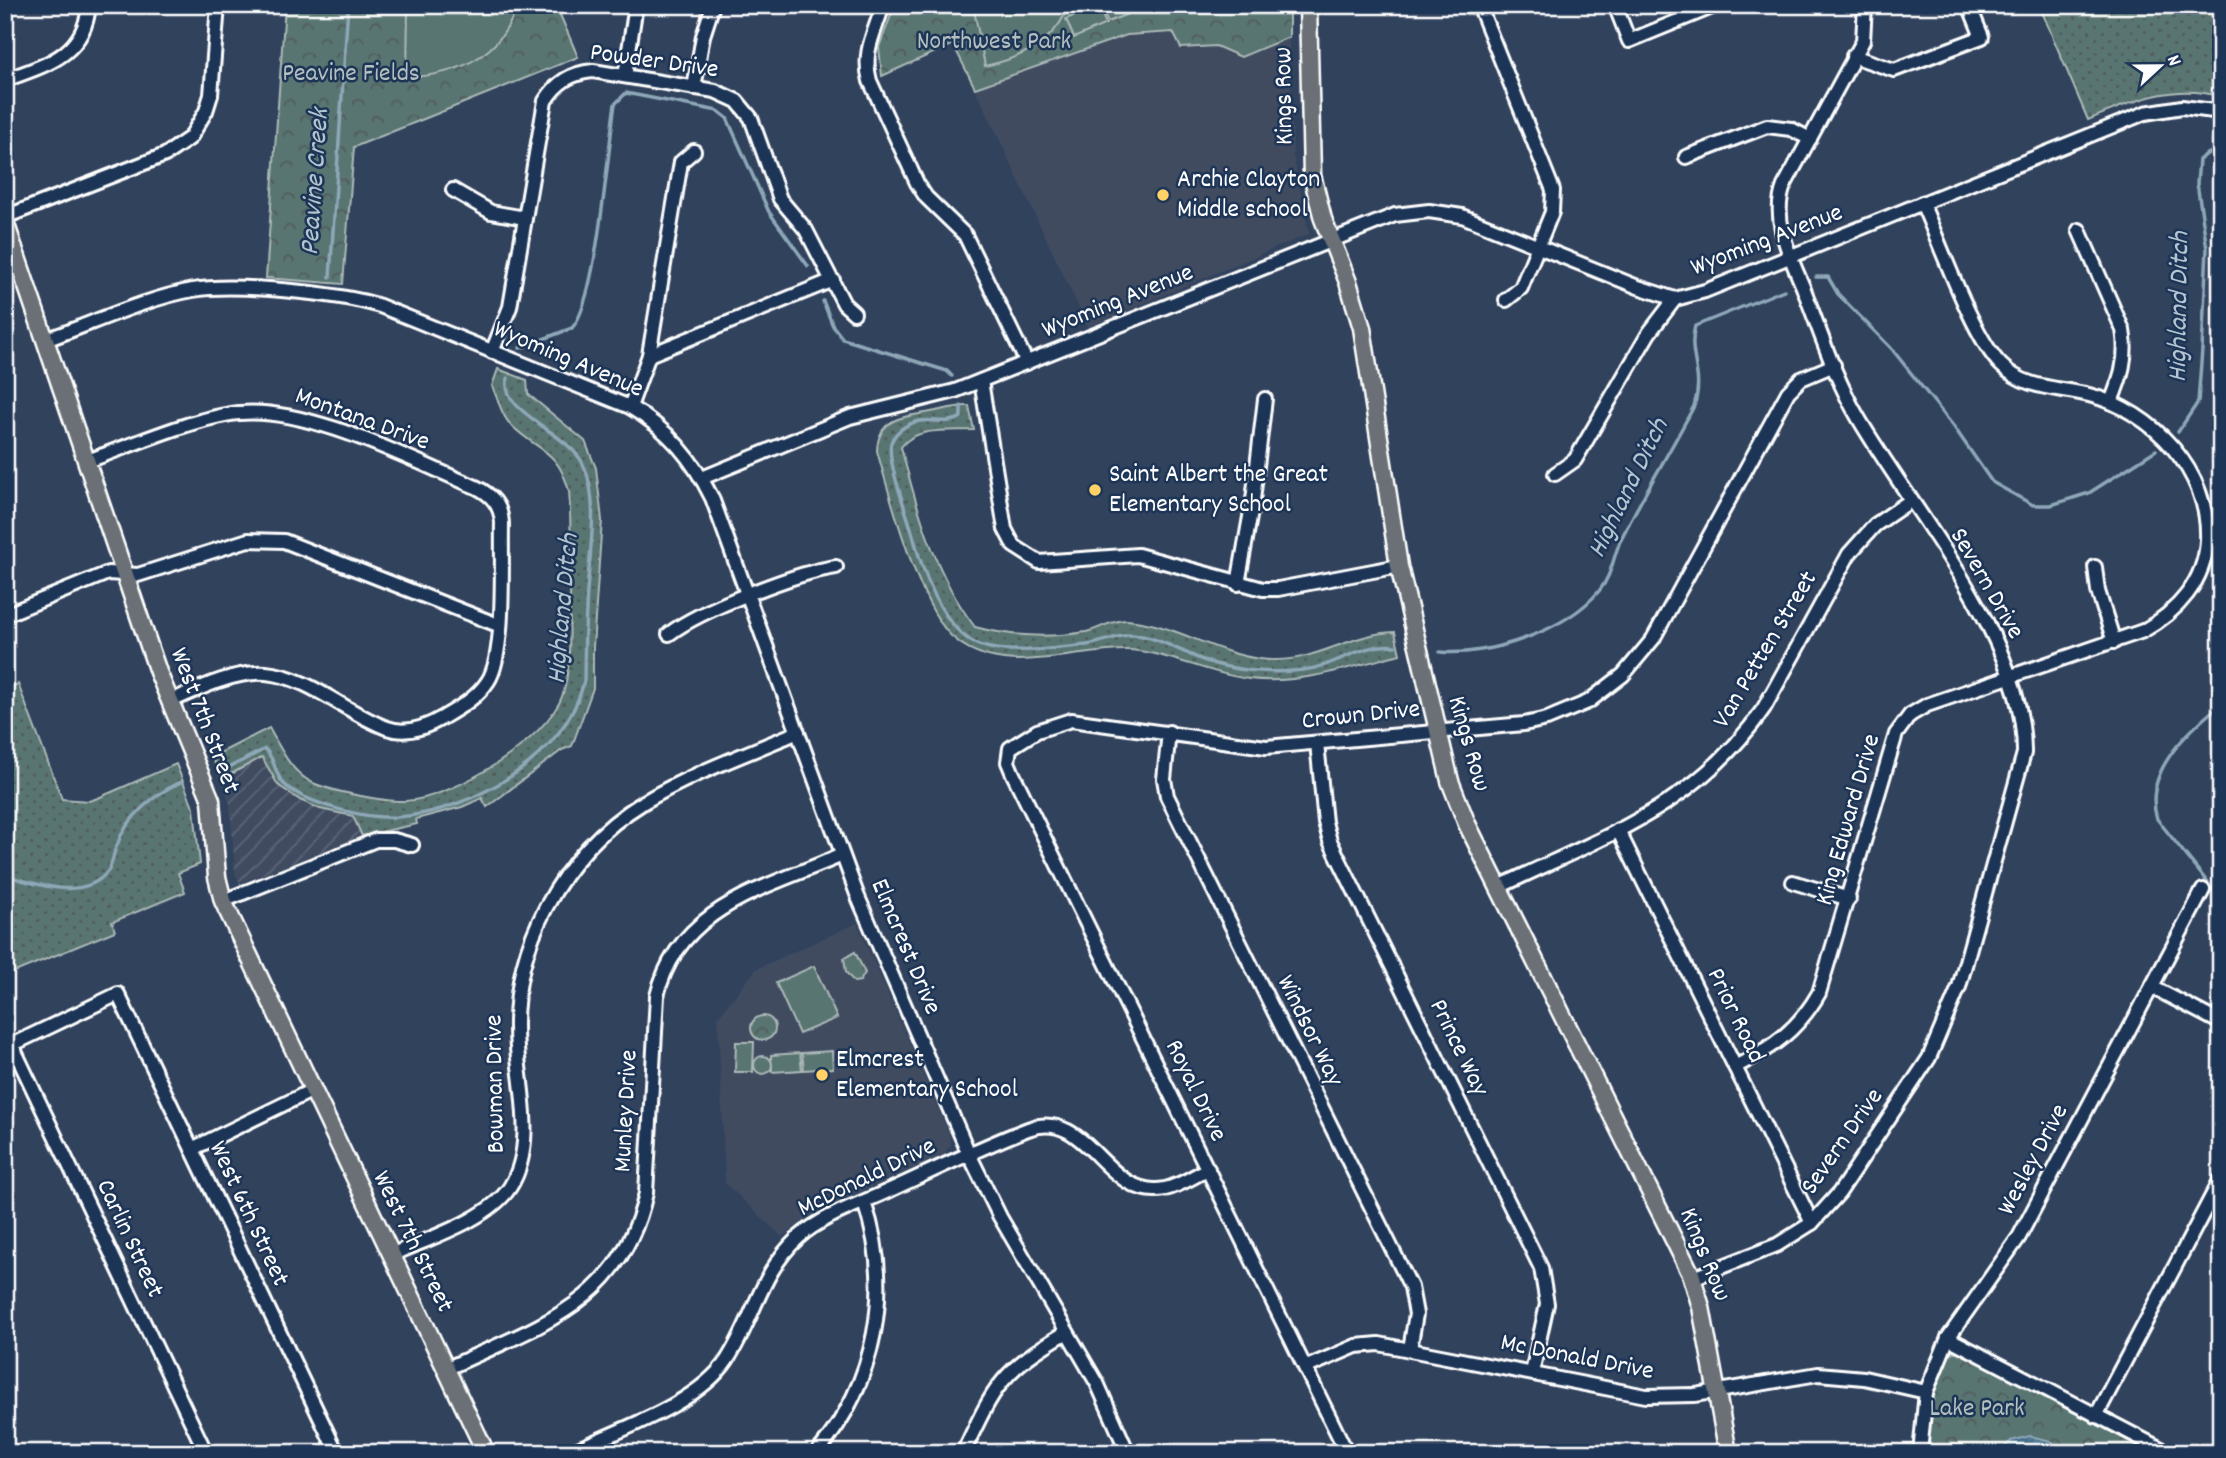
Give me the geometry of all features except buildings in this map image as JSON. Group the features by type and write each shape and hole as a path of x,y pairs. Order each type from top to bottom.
{"main road":[{"name":"Kings Row","path":"1308,5 1311,167 1317,201 1362,328 1399,566 1455,797 1693,1278 1701,1307 1728,1453"},
{"name":"West 7th Street","path":"5,220 169,702 211,800 217,877 223,901 486,1453"}],"street":[{"path":"5,80 51,63 71,50 84,30 89,5"},
{"path":"5,220 165,155 190,138 206,111 211,95 218,5"},
{"path":"625,76 636,5"},
{"path":"694,88 703,36 713,5"},
{"path":"883,5 869,45 867,69 870,81 916,183 926,197 965,235 1027,363"},
{"path":"1479,5 1553,190 1552,212 1521,288 1506,300"},
{"path":"1615,5 1629,41 1717,5"},
{"name":"Severn Drive","path":"1693,1278 1777,1245 1812,1223 1839,1194 1929,1058 1953,1006 2021,771 2024,734 2010,677 1986,620 1858,418 1790,257 1778,207 1784,186 1863,41 1864,5"},
{"path":"1853,56 1894,70 1982,37 1969,5"},
{"name":"Powder Drive","path":"492,352 510,307 542,112 552,90 570,76 582,72 625,76 726,94 744,109 780,199 807,230 844,304 854,313"},
{"name":"Wyoming Avenue","path":"45,340 181,293 218,288 362,300 630,407 654,422 677,443 702,478 850,417 929,399 981,381 1395,215 1429,211 1462,216 1675,299 1705,291 2145,113 2182,107 2221,112"},
{"path":"1686,156 1767,126 1791,129 1810,139"},
{"path":"630,407 649,355 681,162 694,151"},
{"path":"453,190 491,212 525,218"},
{"name":"King Edward Drive","path":"1735,1067 1784,1038 1810,1009 1826,976 1896,734 1903,723 1927,705 2143,631 2174,610 2194,583 2207,544 2203,501 2181,459 2154,429 2111,402 2035,385 2002,367 1984,343 1922,203"},
{"path":"2079,230 2123,330 2126,344 2123,374 2111,402"},
{"path":"649,355 833,280"},
{"path":"1555,474 1575,460 1649,333 1675,299"},
{"name":"Crown Drive","path":"1010,748 1037,731 1071,720 1266,747 1524,724 1547,719 1588,702 1623,676 1653,639 1788,392 1801,379 1834,365"},
{"path":"981,381 1003,521 1010,538 1021,552 1039,562 1051,564 1138,555 1238,584 1278,589 1399,566"},
{"path":"1238,584 1253,500 1265,399"},
{"name":"Montana Drive","path":"87,461 239,413 286,414 327,426 476,487 493,498 499,506 502,523 497,658 483,688 440,719 412,730 385,727 302,684 263,673 240,675 169,702"},
{"name":"Elmcrest Drive","path":"702,478 749,596 842,855 970,1154 1000,1217 1109,1406 1128,1453"},
{"name":"Van Petten Street","path":"1499,887 1618,830 1687,791 1730,753 1764,708 1849,554 1875,525 1910,501"},
{"path":"5,615 108,573 144,574 236,543 272,538 498,625"},
{"path":"2207,544 2221,545"},
{"path":"669,634 690,621 749,596 814,572 836,567"},
{"path":"2095,567 2098,591 2114,642"},
{"name":"Bowman Drive","path":"391,1255 483,1212 504,1195 517,1175 522,1163 524,1136 516,1034 518,994 534,934 565,876 596,840 646,801 798,732"},
{"name":"Windsor Way","path":"1169,732 1164,779 1167,796 1411,1287 1416,1314 1410,1349"},
{"name":"Prince Way","path":"1317,743 1325,822 1330,841 1541,1268 1546,1304 1532,1373"},
{"name":"Royal Drive","path":"1010,748 1008,762 1013,774 1347,1453"},
{"name":"Prior Road","path":"1618,830 1812,1223"},
{"path":"223,901 376,840 394,840 412,845"},
{"name":"Munley Drive","path":"446,1368 573,1308 607,1277 625,1251 638,1224 646,1194 657,996 664,970 685,936 704,919 724,907 842,855"},
{"path":"1793,883 1849,899"},
{"name":"Wesley Drive","path":"1920,1453 1926,1392 1948,1338 2019,1237 2203,890"},
{"path":"2152,986 2221,1023"},
{"name":"West 6th Street","path":"9,1047 118,994 337,1453"},
{"name":"Carlin Street","path":"9,1047 206,1453"},
{"path":"192,1149 313,1090"},
{"name":"McDonald Drive","path":"569,1453 701,1387 726,1361 766,1278 786,1250 818,1223 970,1154 1031,1128 1047,1125 1066,1129 1078,1136 1117,1175 1140,1188 1165,1189 1208,1169"},
{"path":"2096,1416 2221,1179"},
{"path":"817,1453 837,1428 858,1389 876,1325 879,1284 877,1251 864,1202"},
{"path":"963,1453 986,1402 1003,1378 1029,1355 1067,1332"},
{"path":"1948,1338 2169,1453"},
{"name":"Mc Donald Drive","path":"1307,1367 1356,1346 1379,1344 1646,1396 1676,1397 1790,1377 1835,1374 1926,1392"}],"shaded area":[{"name":"Archie Clayton Middle school","path":"1173,32 1181,48 1216,46 1241,57 1289,37 1293,155 1309,234 1088,327 975,88 1127,35"},
{"path":"260,757 265,760 278,785 300,800 320,809 353,816 362,836 240,883 235,873 230,804 222,779"},
{"name":"Elmcrest Elementary School","path":"857,923 949,1134 951,1145 944,1154 816,1211 782,1237 725,1183 718,1017 756,969"}],"green space":[{"name":"Peavine Fields","path":"285,5 556,5 578,57 354,147 343,284 266,278"},
{"path":"408,5 517,5 500,38 475,60 443,72 407,77"},
{"name":"Northwest Park","path":"895,5 1289,5 1289,37 1241,57 1216,46 1181,48 1173,32 1127,35 975,88 953,44 882,76 879,47"},
{"path":"973,5 1068,5 1056,29 1036,46 1011,59 985,66"},
{"path":"1098,5 1106,24 1074,38 1066,19"},
{"path":"1100,5 1138,5 1140,9 1108,22"},
{"path":"2039,5 2221,5 2221,97 2204,93 2170,93 2137,101 2088,120"},
{"path":"498,369 527,380 528,394 585,441 596,468 602,520 593,647 593,688 572,746 562,750 487,807 482,798 462,807 416,819 417,824 362,836 353,816 320,809 300,800 278,785 262,757 222,779 212,757 269,728 291,765 311,782 384,800 425,798 447,790 496,764 519,748 554,712 566,684 568,662 571,550 569,491 553,459 505,418 492,386"},
{"path":"969,406 974,430 925,433 908,440 901,447 938,564 975,627 1017,635 1058,635 1086,632 1127,620 1165,628 1238,654 1276,660 1307,656 1364,637 1395,632 1400,654 1325,674 1268,680 1235,677 1140,651 1105,651 1016,660 995,658 975,651 956,640 930,605 898,523 877,451 882,431 894,421 911,415"},
{"path":"18,684 62,799 89,801 176,764 194,809 200,864 178,873 185,892 112,922 115,931 5,976 5,689"},
{"path":"855,952 865,973 860,981 854,982 846,972 844,958"},
{"path":"814,966 837,1018 799,1034 776,983"},
{"path":"763,1016 774,1023 775,1028 768,1039 763,1040 752,1033 751,1028 758,1017"},
{"path":"736,1042 754,1042 753,1072 735,1072"},
{"path":"832,1051 833,1068 804,1070 802,1053"},
{"path":"800,1053 802,1070 772,1072 771,1055"},
{"path":"763,1056 769,1059 772,1065 769,1071 763,1074 757,1071 754,1065 757,1059"},
{"name":"Lake Park","path":"1957,1351 2152,1453 1928,1453 1937,1380 1942,1366 1949,1356"}],"water":[{"path":"2030,1436 2051,1441 2065,1453 1999,1453 2011,1441"}],"waterway":[{"name":"Peavine Creek","path":"330,277 348,5"},
{"name":"Highland Ditch","path":"520,348 572,328 581,313 595,257 615,104 626,93 718,111 727,118 769,212 808,266"},
{"name":"Highland Ditch","path":"2178,432 2198,402 2207,249 2197,183 2199,160 2208,153 2221,155"},
{"name":"Highland Ditch","path":"1816,277 1828,277 1838,294 1891,348 1954,427 1992,482 2033,505 2051,505 2089,493 2156,450"},
{"name":"Highland Ditch","path":"1440,652 1481,650 1526,638 1568,618 1599,591 1607,578 1622,537 1694,406 1698,384 1693,347 1695,326 1784,290"},
{"name":"Highland Ditch","path":"823,301 833,326 843,339 947,371 952,376"},
{"name":"Highland Ditch","path":"224,770 265,749 281,780 301,795 356,814 397,817 426,813 484,792 512,776 558,734 574,708 584,681 592,524 591,491 588,476 574,451 522,411 507,390 508,378"},
{"name":"Highland Ditch","path":"961,406 961,417 957,419 920,421 902,428 893,439 890,451 898,488 927,579 950,621 971,641 995,649 1028,650 1087,645 1133,635 1160,641 1214,664 1253,671 1279,672 1315,668 1360,651 1395,646"},
{"name":"Highland Ditch","path":"2221,704 2195,727 2171,754 2156,785 2154,802 2157,819 2221,899"},
{"path":"5,875 59,888 86,886 98,880 110,868 127,825 143,807 181,782"}],"place":[{"name":"Archie Clayton Middle school","path":"1163,195"},
{"name":"Saint Albert the Great Elementary School","path":"1095,490"},
{"name":"Elmcrest Elementary School","path":"822,1075"}]}
